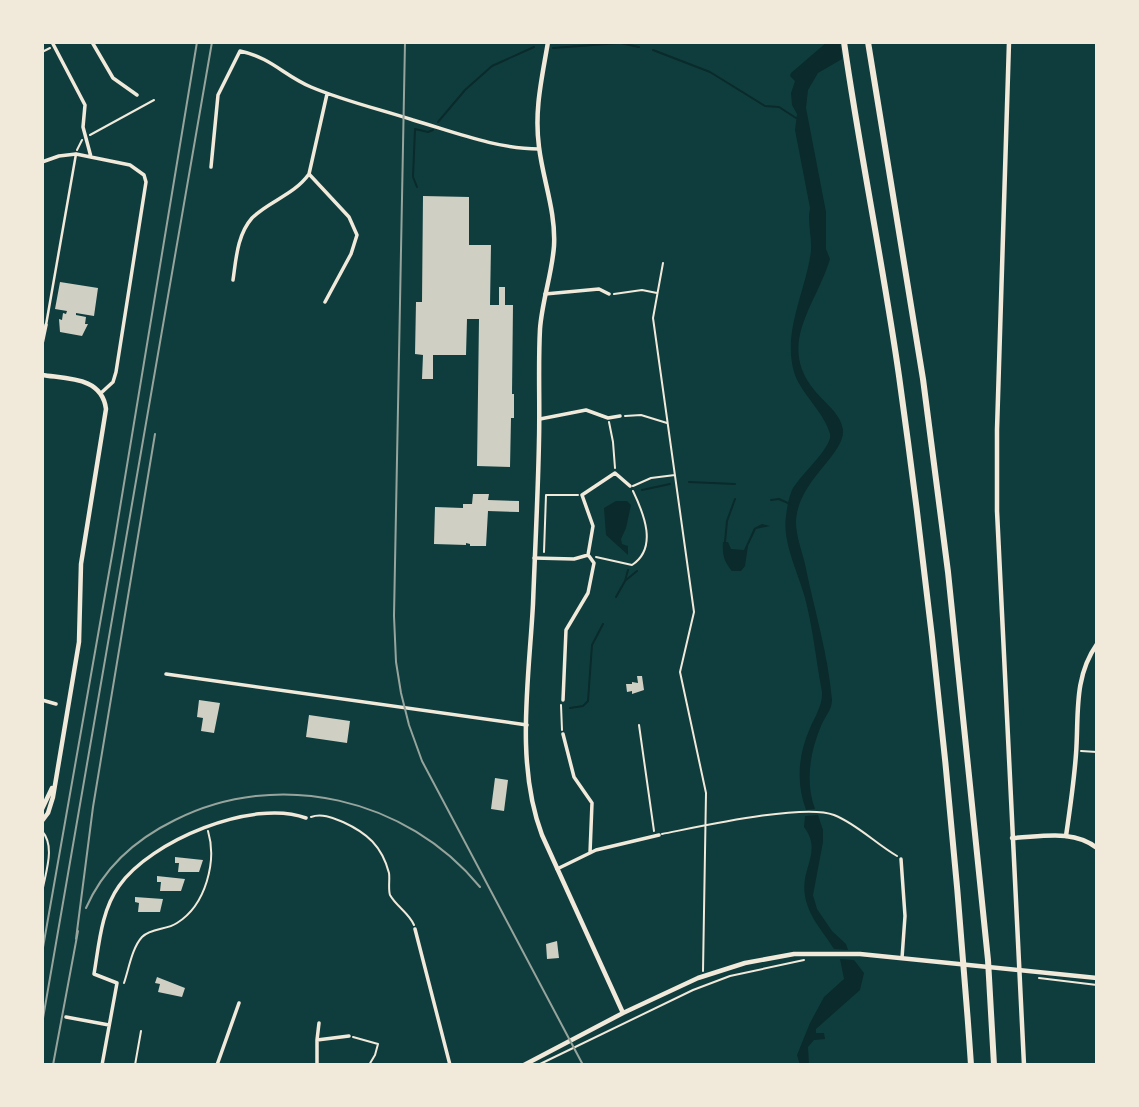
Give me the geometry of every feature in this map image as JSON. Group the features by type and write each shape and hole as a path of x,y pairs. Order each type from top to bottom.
{"highway":[{"path":"844,42 898,373 923,562 952,826 971,1065"},
{"path":"868,43 923,379 946,558 988,960 994,1065"}],"street":[{"path":"92,42 113,78 137,95"},
{"path":"548,42 537,108 539,149 554,232 539,341 540,419 527,777 532,806 542,835 623,1013"},
{"path":"1011,42 997,430 1000,591 1024,1065"},
{"path":"53,44 85,105 83,127 91,157"},
{"path":"211,167 218,94 240,51 265,58 296,80 327,94 487,141 518,148 539,149"},
{"path":"233,280 240,239 253,218 291,192 309,174 327,94"},
{"path":"42,344 76,154"},
{"path":"42,162 76,154 137,168 144,175 146,182 116,372 113,382 102,393"},
{"path":"309,174 349,218 357,235 351,254 325,302"},
{"path":"545,294 599,289 610,294"},
{"path":"42,375 91,385 102,393 106,415 81,564 79,642 51,805 42,821"},
{"path":"540,419 586,411 608,418 621,416"},
{"path":"563,700 566,630 588,593 594,563 589,555 593,526 582,495 615,473 631,487"},
{"path":"534,558 574,559 589,555"},
{"path":"1066,836 1076,751 1079,685 1097,644"},
{"path":"166,674 527,725"},
{"path":"42,700 56,704"},
{"path":"562,734 574,777 592,803 590,853"},
{"path":"42,809 54,784"},
{"path":"102,1065 117,983 94,974 102,929 111,899 130,874 154,854 181,838 240,816 278,812 308,819"},
{"path":"557,869 590,853 657,835"},
{"path":"1012,838 1066,836 1088,841 1097,848"},
{"path":"901,859 905,916 902,958"},
{"path":"415,929 450,1065"},
{"path":"524,1065 623,1013 698,978 769,958 826,953 860,954 1097,978"},
{"path":"217,1065 239,1003"},
{"path":"66,1017 109,1025"},
{"path":"317,1065 319,1023"},
{"path":"317,1040 349,1036"}],"path":[{"path":"42,52 53,44"},
{"path":"76,154 80,141 153,100"},
{"path":"663,263 653,318 694,612 680,672 703,773 706,825 701,962 703,972"},
{"path":"610,294 642,290 657,293"},
{"path":"621,416 641,415 668,423"},
{"path":"608,418 615,473"},
{"path":"589,555 632,565 642,559 648,545 641,507 631,487 651,478 676,475"},
{"path":"544,559 546,495 582,495"},
{"path":"562,734 563,700"},
{"path":"639,725 657,835 706,825 818,812 841,818 901,859"},
{"path":"1076,751 1097,752"},
{"path":"308,819 318,815 340,821 362,831 376,844 389,874 390,894 412,919 415,929"},
{"path":"124,983 142,938 147,933 178,923 187,915 205,888 212,847 207,828"},
{"path":"42,831 50,847 42,893"},
{"path":"538,1065 708,984 749,971 808,959"},
{"path":"1039,978 1097,985"},
{"path":"135,1065 141,1031"},
{"path":"349,1036 377,1044 369,1065"}],"water":[{"path":"827,42 840,42 842,59 818,73 808,90 806,108 826,212 826,249 830,259 803,325 799,357 804,374 836,414 843,430 837,449 804,494 798,507 796,522 824,648 832,700 817,736 812,757 810,788 815,809 806,810 801,790 801,759 806,738 820,706 822,692 808,609 788,547 785,526 792,490 821,454 830,440 830,434 823,418 799,383 791,360 793,328 811,245 810,208 795,130 797,114 792,105 791,93 795,81 790,76"},
{"path":"616,501 627,501 631,505 621,539 622,544 628,546 628,555 606,535 604,508"},
{"path":"762,524 770,526 756,529 748,546 745,566 741,571 732,571 724,558 723,542 728,542 731,549 744,550 754,528"},
{"path":"818,815 823,830 823,842 813,895 817,909 848,950 834,949 813,918 805,896 805,877 811,844 804,827 805,816"},
{"path":"840,959 854,960 864,973 860,990 816,1029 816,1033 824,1033 825,1039 814,1040 808,1047 809,1065 800,1065 797,1055 810,1023 824,997 844,979"}],"building":[{"path":"423,196 469,197 469,245 491,245 490,305 499,305 499,287 505,287 505,305 513,305 514,418 511,418 510,467 477,466 479,319 467,319 466,355 433,355 433,379 422,379 423,355 415,354 416,302 422,302"},
{"path":"60,282 98,288 94,316 76,313 86,317 85,324 88,324 82,336 60,332 59,319 62,320 63,313 66,314 67,311 55,309"},
{"path":"473,494 489,494 488,500 519,501 519,512 488,511 486,546 470,546 466,543 434,544 435,507 463,508 463,504 472,504"},
{"path":"637,676 642,676 644,690 632,694 632,691 627,692 626,684 638,683"},
{"path":"199,700 220,703 214,733 201,731 203,718 197,717"},
{"path":"309,715 350,721 347,743 306,737"},
{"path":"495,778 508,780 504,811 491,809"},
{"path":"175,857 203,860 199,872 178,872 179,863 175,863"},
{"path":"157,876 185,879 181,891 160,891 161,882 157,882"},
{"path":"135,897 163,899 160,912 138,912 139,903 135,902"},
{"path":"557,941 559,958 547,959 546,944"},
{"path":"157,977 185,988 182,997 158,992 160,984 155,983"}],"waterway":[{"path":"553,48 620,43 639,47"},
{"path":"438,122 465,90 492,66 534,47"},
{"path":"653,50 710,72 765,106 779,107 796,118"},
{"path":"417,187 413,177 415,129 428,132 433,130"},
{"path":"689,482 735,484"},
{"path":"642,490 670,484"},
{"path":"725,542 727,521 735,499"},
{"path":"771,500 779,499 790,504"},
{"path":"616,597 628,570"},
{"path":"626,580 637,571"},
{"path":"570,708 583,706 588,701 592,645 603,624"}],"railway":[{"path":"42,953 114,544 197,42"},
{"path":"42,1024 212,42"},
{"path":"405,42 394,616 396,662 401,693 422,761 583,1065"},
{"path":"76,939 93,807 155,434"},
{"path":"86,908 93,893 112,867 147,836 175,820 215,804 256,796 298,795 339,801 379,813 416,832 450,856 480,887"},
{"path":"53,1065 78,931"}]}
